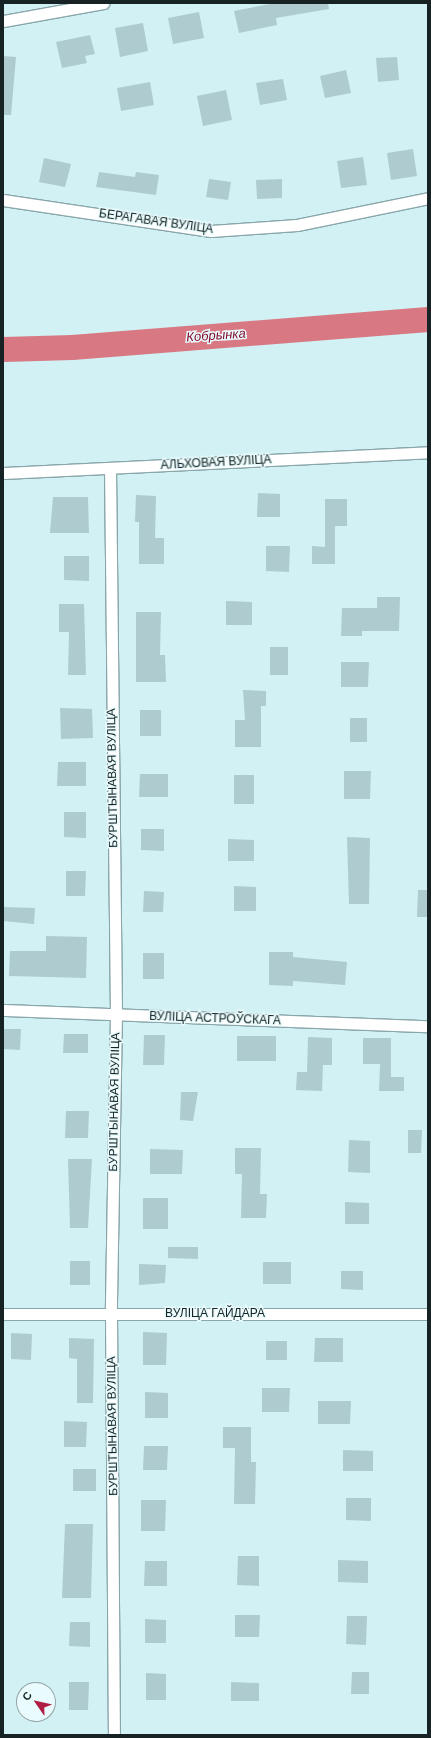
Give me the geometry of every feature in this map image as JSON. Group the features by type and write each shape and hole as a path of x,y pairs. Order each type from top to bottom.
{"street":[{"path":"3,21 103,3"},
{"name":"БЕРАГАВАЯ ВУЛІЦА","path":"3,200 211,231 297,225 428,198"},
{"name":"АЛЬХОВАЯ ВУЛІЦА","path":"3,472 428,452"},
{"name":"БУРШТЫНАВАЯ ВУЛІЦА","path":"110,468 116,1015 111,1314 114,1735"},
{"name":"ВУЛІЦА АСТРОЎСКАГА","path":"3,1010 428,1026"},
{"name":"ВУЛІЦА ГАЙДАРА","path":"3,1314 428,1314"}],"building":[{"path":"275,3 328,3 329,9 276,18 277,25 239,33 234,11"},
{"path":"199,12 204,38 173,44 168,18"},
{"path":"143,23 148,51 120,57 115,28"},
{"path":"90,35 95,54 85,56 87,63 62,68 56,42"},
{"path":"3,56 16,57 11,115 3,115"},
{"path":"397,57 399,80 378,82 376,58"},
{"path":"346,70 351,93 325,98 320,76"},
{"path":"283,79 287,100 260,105 256,83"},
{"path":"150,82 154,105 121,111 117,88"},
{"path":"226,90 232,120 203,126 197,96"},
{"path":"413,149 417,176 391,180 387,153"},
{"path":"363,157 367,185 341,188 337,161"},
{"path":"44,158 71,164 65,187 39,182"},
{"path":"99,172 135,177 136,172 159,175 156,195 96,187"},
{"path":"209,179 231,182 228,200 206,197"},
{"path":"282,179 282,198 257,199 256,180"},
{"path":"258,493 280,494 280,517 257,517"},
{"path":"136,495 156,496 155,538 164,538 164,564 139,564 139,522 135,522"},
{"path":"53,497 88,497 89,533 50,533"},
{"path":"325,499 347,499 347,526 335,526 335,564 312,564 312,546 325,547"},
{"path":"266,546 290,546 289,572 266,571"},
{"path":"64,556 89,556 89,581 64,580"},
{"path":"377,597 400,597 399,631 362,631 362,636 341,636 342,608 377,608"},
{"path":"226,601 252,602 252,625 226,625"},
{"path":"59,604 84,604 86,675 68,675 69,632 59,632"},
{"path":"136,612 161,612 160,655 165,655 166,682 136,682"},
{"path":"270,647 288,647 288,675 270,675"},
{"path":"341,662 369,662 368,687 341,687"},
{"path":"243,690 266,691 266,706 261,706 261,747 235,747 235,720 245,720"},
{"path":"60,708 92,709 93,738 61,739"},
{"path":"140,710 161,710 161,736 140,736"},
{"path":"350,718 367,718 367,742 350,742"},
{"path":"58,762 86,762 86,786 57,786"},
{"path":"344,771 371,771 370,799 344,799"},
{"path":"140,774 168,774 168,797 139,797"},
{"path":"234,775 254,775 254,804 234,804"},
{"path":"64,812 86,812 86,838 64,837"},
{"path":"141,829 164,829 164,851 141,850"},
{"path":"347,837 370,838 369,904 349,904"},
{"path":"228,839 254,840 254,861 228,861"},
{"path":"66,871 86,871 85,896 66,896"},
{"path":"234,886 256,887 256,911 234,911"},
{"path":"418,890 428,890 428,917 417,917"},
{"path":"144,891 164,892 163,912 143,912"},
{"path":"3,907 35,908 34,924 3,921"},
{"path":"46,936 87,937 86,978 9,976 10,951 46,951"},
{"path":"269,952 293,952 293,957 347,962 345,985 293,981 293,986 269,985"},
{"path":"143,953 164,953 164,979 143,979"},
{"path":"3,1029 21,1029 20,1050 3,1049"},
{"path":"64,1034 88,1034 88,1053 63,1053"},
{"path":"144,1035 165,1035 164,1065 143,1065"},
{"path":"237,1036 276,1036 276,1061 237,1061"},
{"path":"308,1037 332,1038 332,1065 323,1065 322,1091 296,1090 297,1072 307,1072"},
{"path":"363,1038 391,1038 391,1077 404,1077 404,1091 379,1091 380,1064 363,1064"},
{"path":"181,1092 198,1092 193,1121 180,1120"},
{"path":"66,1111 89,1111 88,1138 65,1138"},
{"path":"408,1130 422,1130 421,1153 408,1153"},
{"path":"349,1140 370,1141 370,1173 348,1172"},
{"path":"235,1148 261,1148 260,1194 267,1194 266,1218 241,1218 242,1174 235,1174"},
{"path":"150,1149 183,1150 182,1174 150,1174"},
{"path":"68,1159 92,1159 88,1228 70,1228"},
{"path":"143,1198 168,1198 168,1229 143,1229"},
{"path":"345,1202 369,1203 369,1224 345,1224"},
{"path":"168,1247 198,1247 198,1259 168,1258"},
{"path":"70,1261 90,1261 90,1285 70,1285"},
{"path":"263,1262 291,1262 291,1284 263,1284"},
{"path":"139,1264 166,1265 165,1283 139,1285"},
{"path":"341,1271 363,1271 363,1290 341,1289"},
{"path":"143,1332 167,1333 166,1365 143,1365"},
{"path":"11,1333 32,1334 31,1360 11,1359"},
{"path":"69,1338 94,1339 93,1403 77,1403 77,1359 69,1358"},
{"path":"315,1338 343,1338 343,1362 314,1362"},
{"path":"266,1341 287,1341 287,1360 266,1360"},
{"path":"262,1388 290,1388 289,1412 262,1412"},
{"path":"145,1392 168,1393 168,1418 145,1418"},
{"path":"318,1401 351,1401 350,1424 318,1424"},
{"path":"64,1421 87,1422 86,1447 64,1447"},
{"path":"223,1427 251,1427 251,1462 256,1462 255,1504 234,1504 235,1448 223,1448"},
{"path":"144,1446 168,1446 167,1470 143,1470"},
{"path":"343,1450 373,1451 373,1471 343,1471"},
{"path":"73,1469 96,1469 96,1491 73,1491"},
{"path":"346,1498 371,1498 371,1521 346,1520"},
{"path":"141,1500 166,1500 165,1531 141,1531"},
{"path":"65,1524 93,1524 91,1598 62,1598"},
{"path":"238,1556 259,1556 259,1586 237,1585"},
{"path":"338,1560 368,1561 368,1583 338,1582"},
{"path":"145,1561 167,1561 167,1586 144,1586"},
{"path":"235,1615 260,1615 259,1637 235,1637"},
{"path":"347,1616 367,1616 366,1645 346,1644"},
{"path":"145,1619 166,1620 166,1643 145,1643"},
{"path":"70,1622 90,1622 90,1647 69,1646"},
{"path":"352,1672 369,1672 369,1694 351,1694"},
{"path":"146,1673 166,1674 166,1700 146,1700"},
{"path":"69,1682 89,1682 88,1710 69,1710"},
{"path":"231,1682 259,1683 259,1701 231,1701"}],"waterway":[{"name":"Кобрынка","path":"3,349 72,347 428,319"}]}
